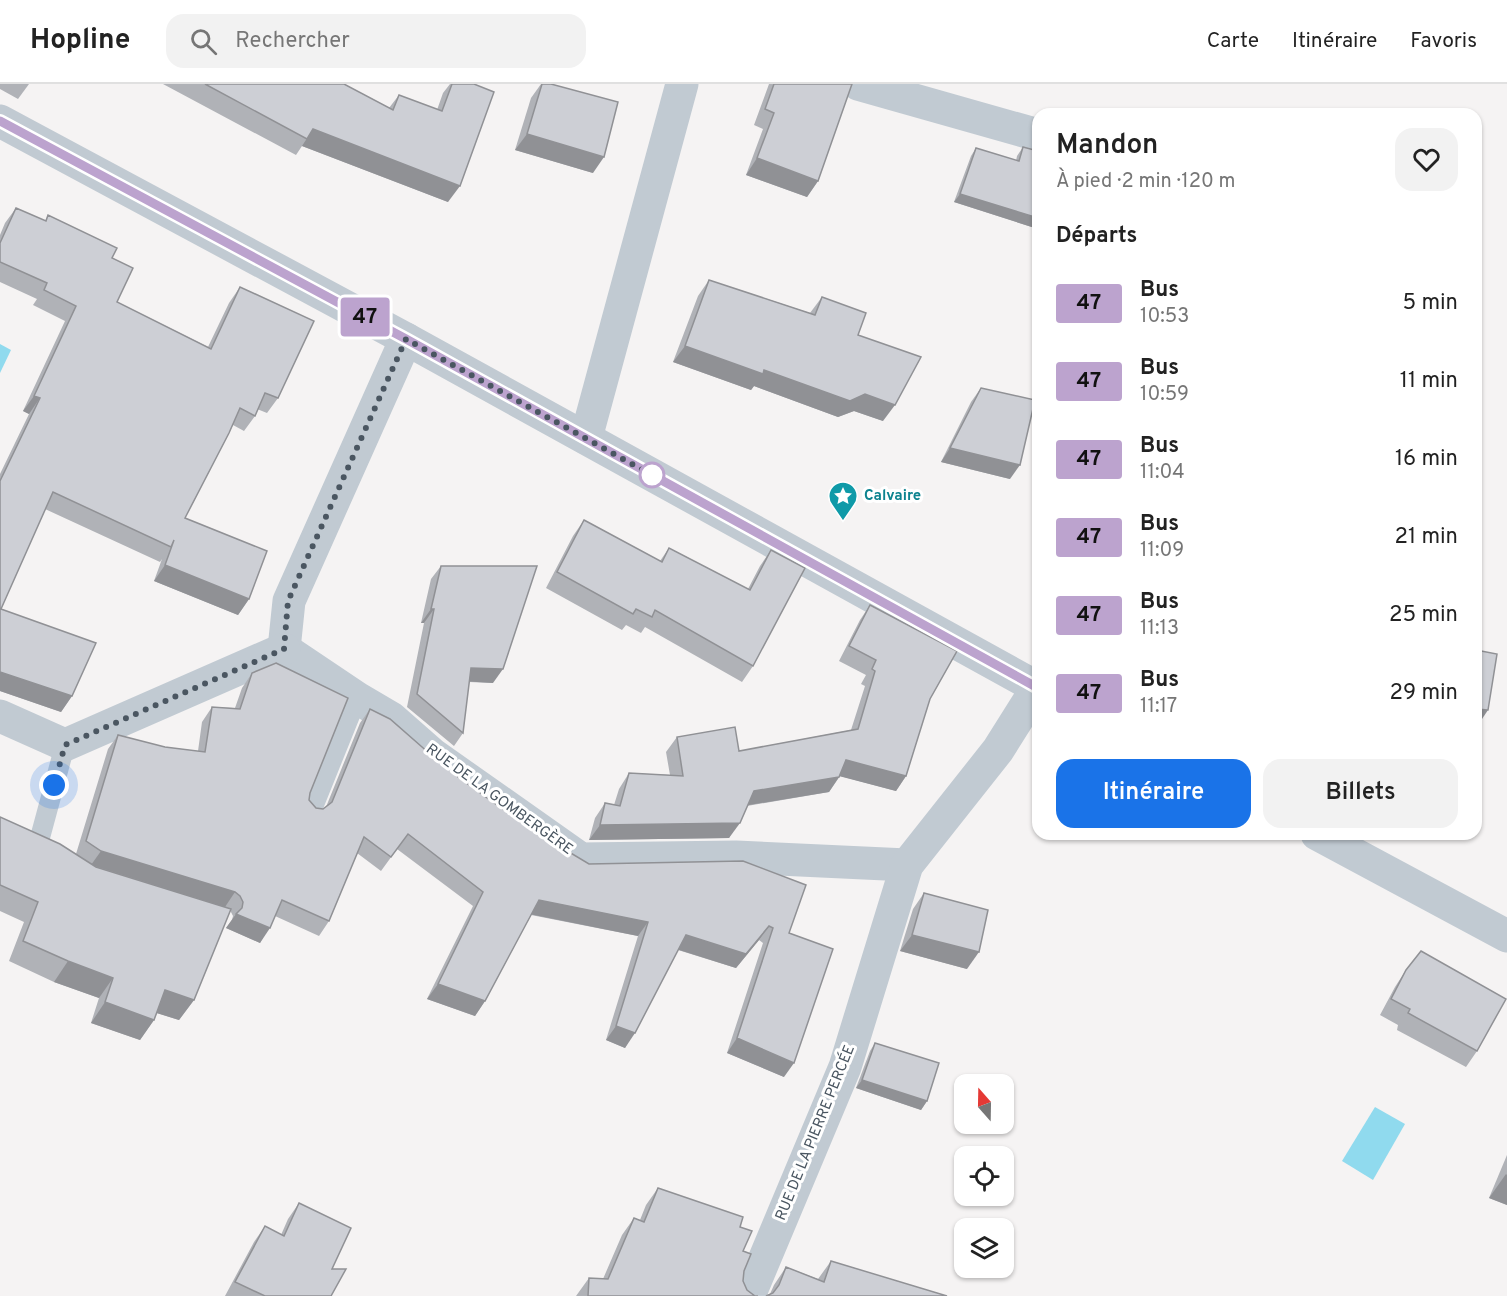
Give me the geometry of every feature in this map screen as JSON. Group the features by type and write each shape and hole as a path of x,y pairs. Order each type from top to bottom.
{"street":[{"path":"586,438 682,84"},
{"path":"858,84 1032,133"},
{"path":"8,126 406,339 1032,685"},
{"path":"0,716 65,745 284,649 288,601 406,339"},
{"name":"RUE DE LA GOMBERGÈRE","path":"284,649 391,718 432,754 581,858 736,857 907,865"},
{"path":"907,865 998,750 1032,697"},
{"path":"1328,840 1507,936"},
{"name":"RUE DE LA PIERRE PERCÉE","path":"749,1296 845,1067 907,865"}],"lane":[{"path":"311,812 357,698"},
{"path":"65,745 38,845 67,864"}],"water":[{"path":"0,344 11,350 0,373"},
{"path":"1375,1107 1405,1124 1373,1180 1342,1161"}],"building":[{"path":"205,84 344,84 393,110 399,95 442,111 452,84 474,84 494,92 460,186 313,129 307,139"},
{"path":"542,84 551,84 618,102 604,157 527,134"},
{"path":"774,84 852,84 818,181 757,158 774,113 765,109"},
{"path":"1023,147 1032,149 1032,216 960,194 976,148 1019,161"},
{"path":"16,208 46,221 48,215 117,248 112,258 133,268 117,302 211,349 240,287 314,321 278,398 265,393 255,416 240,408 185,518 267,551 249,599 165,565 174,540 171,547 53,492 1,609 96,643 72,696 0,672 0,481 40,398 34,396 76,306 44,290 47,283 0,262 0,243"},
{"path":"709,280 815,315 822,297 866,313 858,335 921,357 895,405 865,394 850,401 764,370 763,374 685,346"},
{"path":"981,388 1032,399 1032,413 1020,465 950,448"},
{"path":"584,520 662,562 669,548 750,590 771,550 805,568 753,666 655,610 652,617 636,609 633,614 557,572"},
{"path":"441,566 537,566 503,669 471,668 463,733 417,694 434,609 431,609"},
{"path":"870,605 957,651 930,699 906,776 846,760 839,777 754,791 740,823 600,825 605,803 620,806 629,773 683,776 677,737 735,727 739,751 858,729 875,671 872,669 876,660 849,646"},
{"path":"1482,651 1497,654 1488,710 1482,710"},
{"path":"276,663 348,698 310,793 309,800 316,808 323,809 332,802 370,709 390,719 430,754 459,774 458,777 529,828 589,864 743,861 806,885 789,933 833,949 794,1063 737,1038 773,928 769,926 746,954 686,935 635,1033 616,1026 648,922 539,900 485,1001 438,984 483,892 408,834 391,857 364,837 329,921 282,900 270,928 236,914 242,908 243,902 235,892 101,851 86,841 118,735 165,747 205,752 212,707 240,709 252,673"},
{"path":"0,817 60,844 96,867 231,909 194,1000 165,990 154,1020 105,1002 113,978 23,941 38,902 0,885"},
{"path":"924,893 988,910 979,952 912,935"},
{"path":"1421,951 1506,999 1477,1051 1408,1013 1410,1009 1391,999 1406,970"},
{"path":"875,1043 939,1063 927,1101 862,1080"},
{"path":"658,1188 743,1217 740,1227 752,1231 743,1251 751,1254 744,1271 743,1281 747,1290 755,1296 588,1296 589,1278 608,1279 634,1218 644,1222"},
{"path":"299,1203 351,1228 332,1269 346,1269 331,1296 265,1296 235,1282 265,1226 284,1236"},
{"path":"831,1261 947,1296 766,1296 773,1293 779,1285 786,1267 824,1282"}],"bus line":[{"name":"47","path":"0,121 406,339 1032,685"}],"place":[{"name":"Calvaire","path":"843,522"}],"route":[{"path":"54,785 65,745 284,649 288,601 406,339 652,475"}]}
